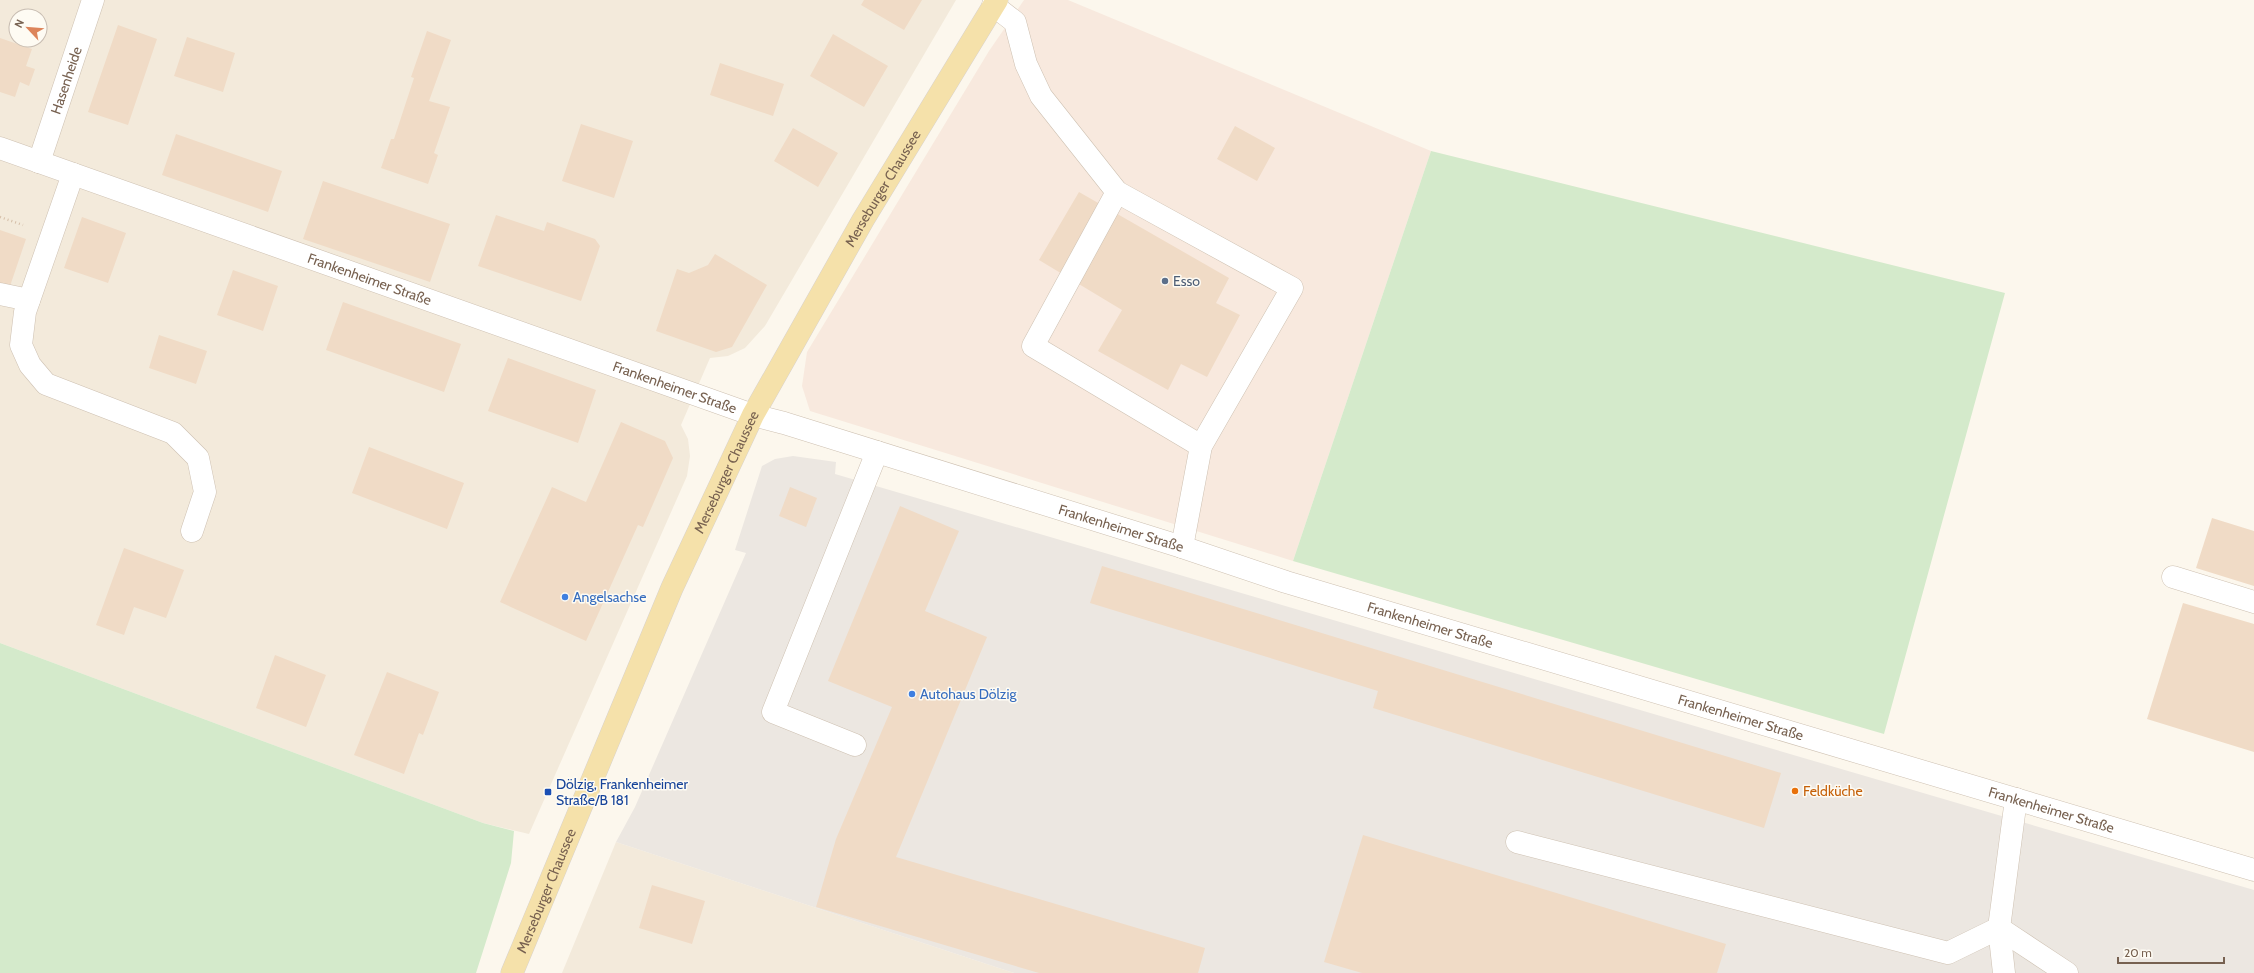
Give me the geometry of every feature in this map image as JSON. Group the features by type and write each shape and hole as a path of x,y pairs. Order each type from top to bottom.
{"main road":[{"name":"Merseburger Chaussee","path":"512,973 672,588 753,416 863,220 995,3"}],"street":[{"name":"Hasenheide","path":"39,162 92,0"},
{"path":"995,3 1015,22 1026,64 1040,96 1117,192 1292,288 1201,446 1182,547"},
{"name":"Frankenheimer Straße","path":"0,148 753,416 784,423 1182,547 1286,582 2254,870"},
{"path":"73,174 25,312 21,345 30,365 46,384 173,433 198,458 205,492 192,531"},
{"path":"1117,192 1033,346 1201,446"},
{"path":"0,294 29,300"},
{"path":"854,745 773,712 877,452"},
{"path":"2173,577 2254,602"},
{"path":"2004,973 1999,928 2016,799"},
{"path":"1517,842 1948,953 1999,928"},
{"path":"1999,928 2067,973"}],"shaded area":[{"path":"0,0 956,0 765,326 745,348 728,356 710,358 681,425 688,439 690,456 687,476 529,834 483,823 0,643"},
{"path":"1024,0 1068,0 1431,151 1293,561 810,411 802,386 807,352 989,51"},
{"path":"793,456 836,462 835,474 2254,890 2254,973 1014,973 616,842 635,807 746,553 735,550 762,466 775,459"},
{"path":"616,842 1014,973 562,973"}],"green space":[{"path":"1431,151 2005,293 1884,734 1293,561"},
{"path":"0,643 483,823 514,831 511,863 476,973 0,973"}],"building":[{"path":"864,0 922,0 904,30 861,5"},
{"path":"118,25 157,39 128,125 88,112"},
{"path":"427,31 451,40 429,101 450,107 434,153 438,155 428,184 381,168 391,139 394,139 414,78 411,77"},
{"path":"833,34 888,66 864,107 810,76"},
{"path":"187,37 235,53 223,92 174,76"},
{"path":"0,38 8,41 8,48 32,49 26,66 35,69 29,86 20,82 15,97 0,92"},
{"path":"720,63 784,84 773,116 710,95"},
{"path":"581,124 633,141 614,198 562,181"},
{"path":"1235,126 1275,148 1257,181 1217,159"},
{"path":"793,128 838,153 818,187 774,161"},
{"path":"176,134 282,171 268,212 162,175"},
{"path":"323,181 450,224 430,282 303,239"},
{"path":"1079,192 1229,278 1216,303 1240,315 1207,377 1181,364 1168,390 1098,351 1122,310 1039,260"},
{"path":"496,215 544,231 547,222 595,239 600,246 581,301 478,266"},
{"path":"82,217 126,233 108,283 64,268"},
{"path":"0,230 26,239 8,292 0,289"},
{"path":"715,254 767,285 732,347 716,352 656,331 677,269 689,273 708,265"},
{"path":"233,270 278,286 263,331 217,315"},
{"path":"343,302 461,344 444,392 326,350"},
{"path":"159,335 207,351 196,384 149,368"},
{"path":"508,358 596,390 578,443 488,411"},
{"path":"621,422 665,441 673,458 643,527 638,525 586,641 500,602 552,487 586,502"},
{"path":"369,447 464,483 447,529 352,493"},
{"path":"790,487 817,498 806,527 779,516"},
{"path":"900,506 959,531 925,611 987,637 896,857 1205,948 1198,973 1039,973 816,907 836,839 892,707 828,681"},
{"path":"2212,518 2254,531 2254,586 2196,568"},
{"path":"124,548 184,570 166,618 134,607 124,635 96,625"},
{"path":"1102,566 1781,773 1764,828 1373,708 1378,691 1090,603"},
{"path":"2183,603 2254,624 2254,752 2147,719"},
{"path":"275,655 326,675 306,727 256,708"},
{"path":"387,672 439,692 423,735 419,733 404,774 354,755"},
{"path":"1363,835 1726,944 1717,973 1362,973 1324,962"},
{"path":"652,885 705,901 692,944 639,928"}],"place":[{"name":"Esso","path":"1165,281"},
{"name":"Angelsachse","path":"565,597"},
{"name":"Autohaus Dölzig","path":"912,694"},
{"name":"Feldküche","path":"1795,791"},
{"name":"Dölzig, Frankenheimer Straße/B 181","path":"548,792"}]}
